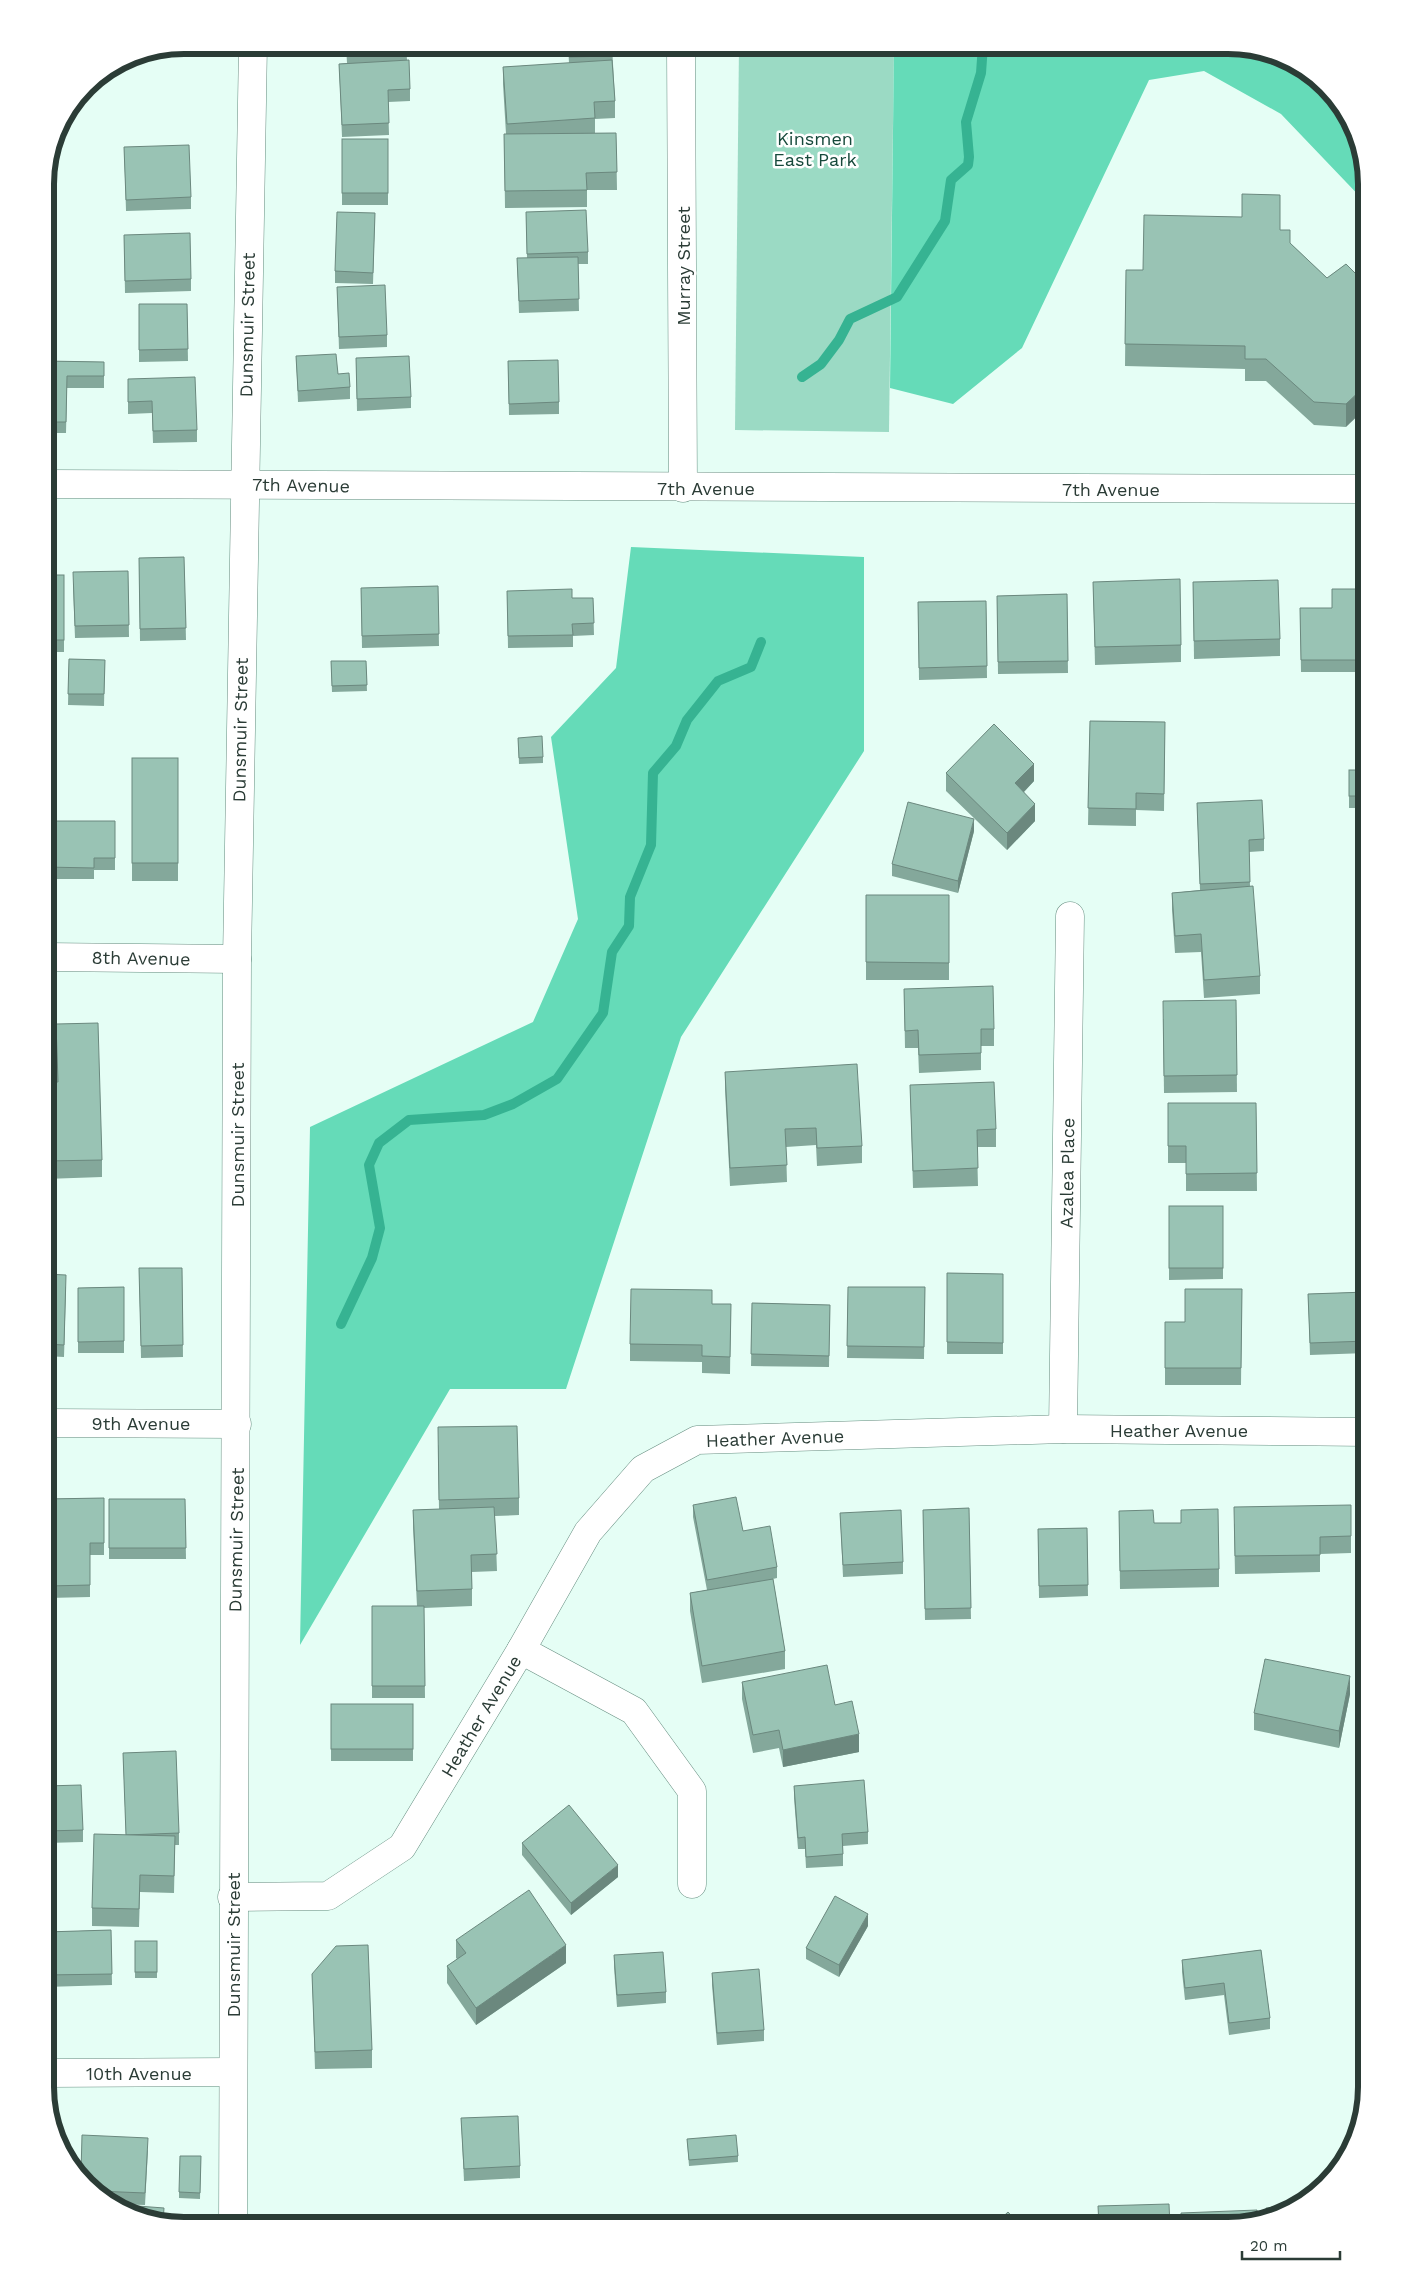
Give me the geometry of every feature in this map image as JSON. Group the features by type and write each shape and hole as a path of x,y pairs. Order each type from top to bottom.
{"street":[{"name":"Dunsmuir Street","path":"233,2217 232,1897 237,1424 238,959 252,54"},
{"name":"Murray Street","path":"682,54 683,488"},
{"name":"7th Avenue","path":"54,484 683,488 1358,489"},
{"name":"Azalea Place","path":"1063,1430 1070,916"},
{"name":"8th Avenue","path":"54,957 238,959"},
{"name":"9th Avenue","path":"54,1423 237,1424"},
{"name":"Heather Avenue","path":"232,1897 328,1896 402,1847 521,1650 588,1532 642,1469 697,1440 1063,1430 1358,1432"},
{"path":"521,1650 634,1711 692,1791 692,1884"},
{"name":"10th Avenue","path":"54,2073 233,2072"}],"green space":[{"name":"Kinsmen East Park","path":"739,54 894,54 889,432 735,430"},
{"path":"894,54 1236,54 1253,56 1285,67 1314,86 1326,98 1345,127 1354,150 1358,195 1281,114 1204,71 1149,80 1022,348 953,404 890,388"},
{"path":"631,547 864,557 864,751 681,1037 566,1389 450,1389 300,1645 310,1127 533,1022 578,919 551,737 616,668"}],"building":[{"path":"347,54 407,54 347,55"},
{"path":"569,54 612,54 612,56 569,57"},
{"path":"409,60 410,89 388,90 389,123 342,125 339,64"},
{"path":"612,60 615,101 594,102 595,118 507,124 503,67"},
{"path":"616,133 617,172 586,173 587,190 505,191 504,134"},
{"path":"342,139 388,139 388,193 342,193"},
{"path":"189,145 191,197 126,200 124,147"},
{"path":"1242,194 1280,195 1280,230 1290,230 1290,243 1327,278 1346,264 1358,276 1358,393 1346,404 1314,402 1266,359 1245,359 1245,346 1125,344 1126,270 1143,270 1144,215 1242,217"},
{"path":"586,210 588,252 527,254 526,212"},
{"path":"337,212 375,213 373,273 335,271"},
{"path":"190,233 191,279 125,281 124,235"},
{"path":"578,257 579,299 519,301 517,258"},
{"path":"385,285 387,335 339,337 337,287"},
{"path":"139,304 187,304 188,349 139,350"},
{"path":"336,354 338,374 349,373 350,387 298,391 296,356"},
{"path":"409,356 411,397 357,399 356,358"},
{"path":"558,360 559,402 509,404 508,361"},
{"path":"54,361 104,362 104,376 67,376 66,422 54,422"},
{"path":"195,377 197,430 153,431 152,401 128,402 128,379"},
{"path":"184,557 186,628 140,629 139,558"},
{"path":"128,571 129,625 75,626 73,572"},
{"path":"54,575 64,575 64,640 54,640"},
{"path":"1180,579 1181,645 1095,647 1093,582"},
{"path":"1278,580 1280,639 1194,641 1193,582"},
{"path":"438,586 439,634 362,636 361,588"},
{"path":"572,589 572,598 593,598 594,623 572,624 573,635 508,636 507,591"},
{"path":"1332,589 1358,589 1358,660 1301,660 1300,608 1332,608"},
{"path":"1067,594 1068,661 998,662 997,596"},
{"path":"986,601 987,666 919,668 918,602"},
{"path":"69,659 105,660 104,694 68,694"},
{"path":"331,661 366,661 367,685 332,686"},
{"path":"1090,721 1165,722 1164,794 1136,793 1136,809 1088,808"},
{"path":"994,724 1034,764 1015,783 1035,804 1007,833 946,773"},
{"path":"542,736 543,757 519,758 518,738"},
{"path":"132,758 178,758 178,863 132,863"},
{"path":"1349,770 1358,770 1358,796 1349,796"},
{"path":"1262,800 1264,839 1249,840 1250,882 1200,884 1197,803"},
{"path":"908,802 974,819 958,881 892,864"},
{"path":"54,821 115,821 115,858 94,858 94,868 54,867"},
{"path":"1253,886 1260,976 1204,980 1201,934 1175,936 1172,893"},
{"path":"866,895 949,895 949,963 866,962"},
{"path":"993,986 994,1029 981,1029 981,1053 919,1055 918,1030 905,1031 904,989"},
{"path":"1236,1000 1237,1075 1164,1076 1163,1001"},
{"path":"98,1023 102,1160 54,1161 54,1082 58,1082 56,1024"},
{"path":"857,1064 862,1146 817,1148 816,1128 785,1129 787,1165 730,1168 725,1072"},
{"path":"994,1082 996,1129 977,1130 978,1168 913,1171 910,1085"},
{"path":"1168,1103 1256,1103 1257,1173 1186,1174 1186,1146 1168,1146"},
{"path":"1169,1206 1223,1206 1223,1268 1169,1268"},
{"path":"139,1268 182,1268 183,1345 141,1346"},
{"path":"947,1273 1003,1274 1003,1343 947,1342"},
{"path":"54,1274 66,1275 64,1345 54,1344"},
{"path":"124,1287 124,1341 78,1342 78,1288"},
{"path":"848,1287 925,1287 924,1347 847,1346"},
{"path":"631,1289 712,1290 712,1304 731,1304 730,1357 702,1356 702,1345 630,1344"},
{"path":"1185,1289 1242,1289 1241,1368 1165,1368 1165,1322 1185,1322"},
{"path":"1358,1292 1358,1341 1310,1343 1308,1294"},
{"path":"752,1303 830,1305 829,1356 751,1354"},
{"path":"517,1426 519,1498 439,1500 438,1427"},
{"path":"736,1497 743,1531 770,1526 777,1567 707,1580 693,1505"},
{"path":"104,1498 104,1543 90,1543 90,1585 54,1586 54,1499"},
{"path":"109,1499 185,1499 186,1548 109,1548"},
{"path":"1351,1505 1351,1536 1320,1537 1320,1555 1235,1556 1234,1507"},
{"path":"494,1507 497,1554 471,1555 472,1589 417,1591 413,1510"},
{"path":"969,1508 971,1608 925,1609 923,1510"},
{"path":"1218,1509 1219,1569 1120,1571 1119,1511 1153,1510 1154,1523 1181,1523 1181,1510"},
{"path":"901,1510 903,1562 843,1565 840,1513"},
{"path":"1087,1528 1088,1585 1039,1586 1038,1529"},
{"path":"773,1579 785,1651 702,1666 690,1593"},
{"path":"372,1606 424,1606 425,1686 372,1686"},
{"path":"1265,1659 1350,1676 1339,1731 1254,1713"},
{"path":"827,1665 835,1705 852,1701 859,1734 783,1750 779,1730 753,1735 742,1682"},
{"path":"331,1704 413,1704 413,1749 331,1749"},
{"path":"176,1751 179,1833 126,1835 123,1753"},
{"path":"864,1780 868,1832 842,1834 843,1854 806,1857 805,1837 798,1838 794,1786"},
{"path":"81,1785 83,1830 54,1831 54,1786"},
{"path":"569,1805 618,1865 571,1903 522,1843"},
{"path":"94,1834 175,1836 174,1876 140,1875 139,1909 92,1908"},
{"path":"529,1890 566,1945 476,2008 447,1966 466,1953 456,1940"},
{"path":"835,1896 868,1914 839,1965 806,1948"},
{"path":"111,1930 112,1974 54,1975 54,1932"},
{"path":"135,1941 157,1941 157,1972 135,1972"},
{"path":"368,1945 372,2050 315,2052 312,1974 336,1946"},
{"path":"1261,1950 1270,2018 1229,2023 1224,1983 1185,1988 1182,1960"},
{"path":"663,1952 666,1992 617,1995 614,1955"},
{"path":"759,1969 764,2030 717,2033 712,1973"},
{"path":"518,2116 520,2166 464,2169 461,2118"},
{"path":"82,2135 148,2138 145,2193 107,2191 98,2185 81,2166"},
{"path":"736,2135 738,2156 689,2160 687,2139"},
{"path":"180,2156 201,2156 200,2193 179,2192"},
{"path":"1169,2204 1170,2217 1099,2217 1098,2206"},
{"path":"131,2205 164,2208 163,2216"},
{"path":"1266,2208 1276,2208 1266,2212"},
{"path":"1257,2210 1257,2214 1228,2217 1181,2217 1181,2213"},
{"path":"1008,2212 1013,2217 1003,2217"}],"waterway":[{"path":"802,377 821,364 839,340 850,319 897,297 945,221 951,180 968,165 966,122 981,73 982,54"},
{"path":"341,1324 372,1258 380,1228 369,1165 379,1143 409,1120 484,1115 513,1104 557,1079 603,1013 612,952 629,926 630,897 651,845 653,773 676,746 687,720 718,681 751,667 761,642"}]}
